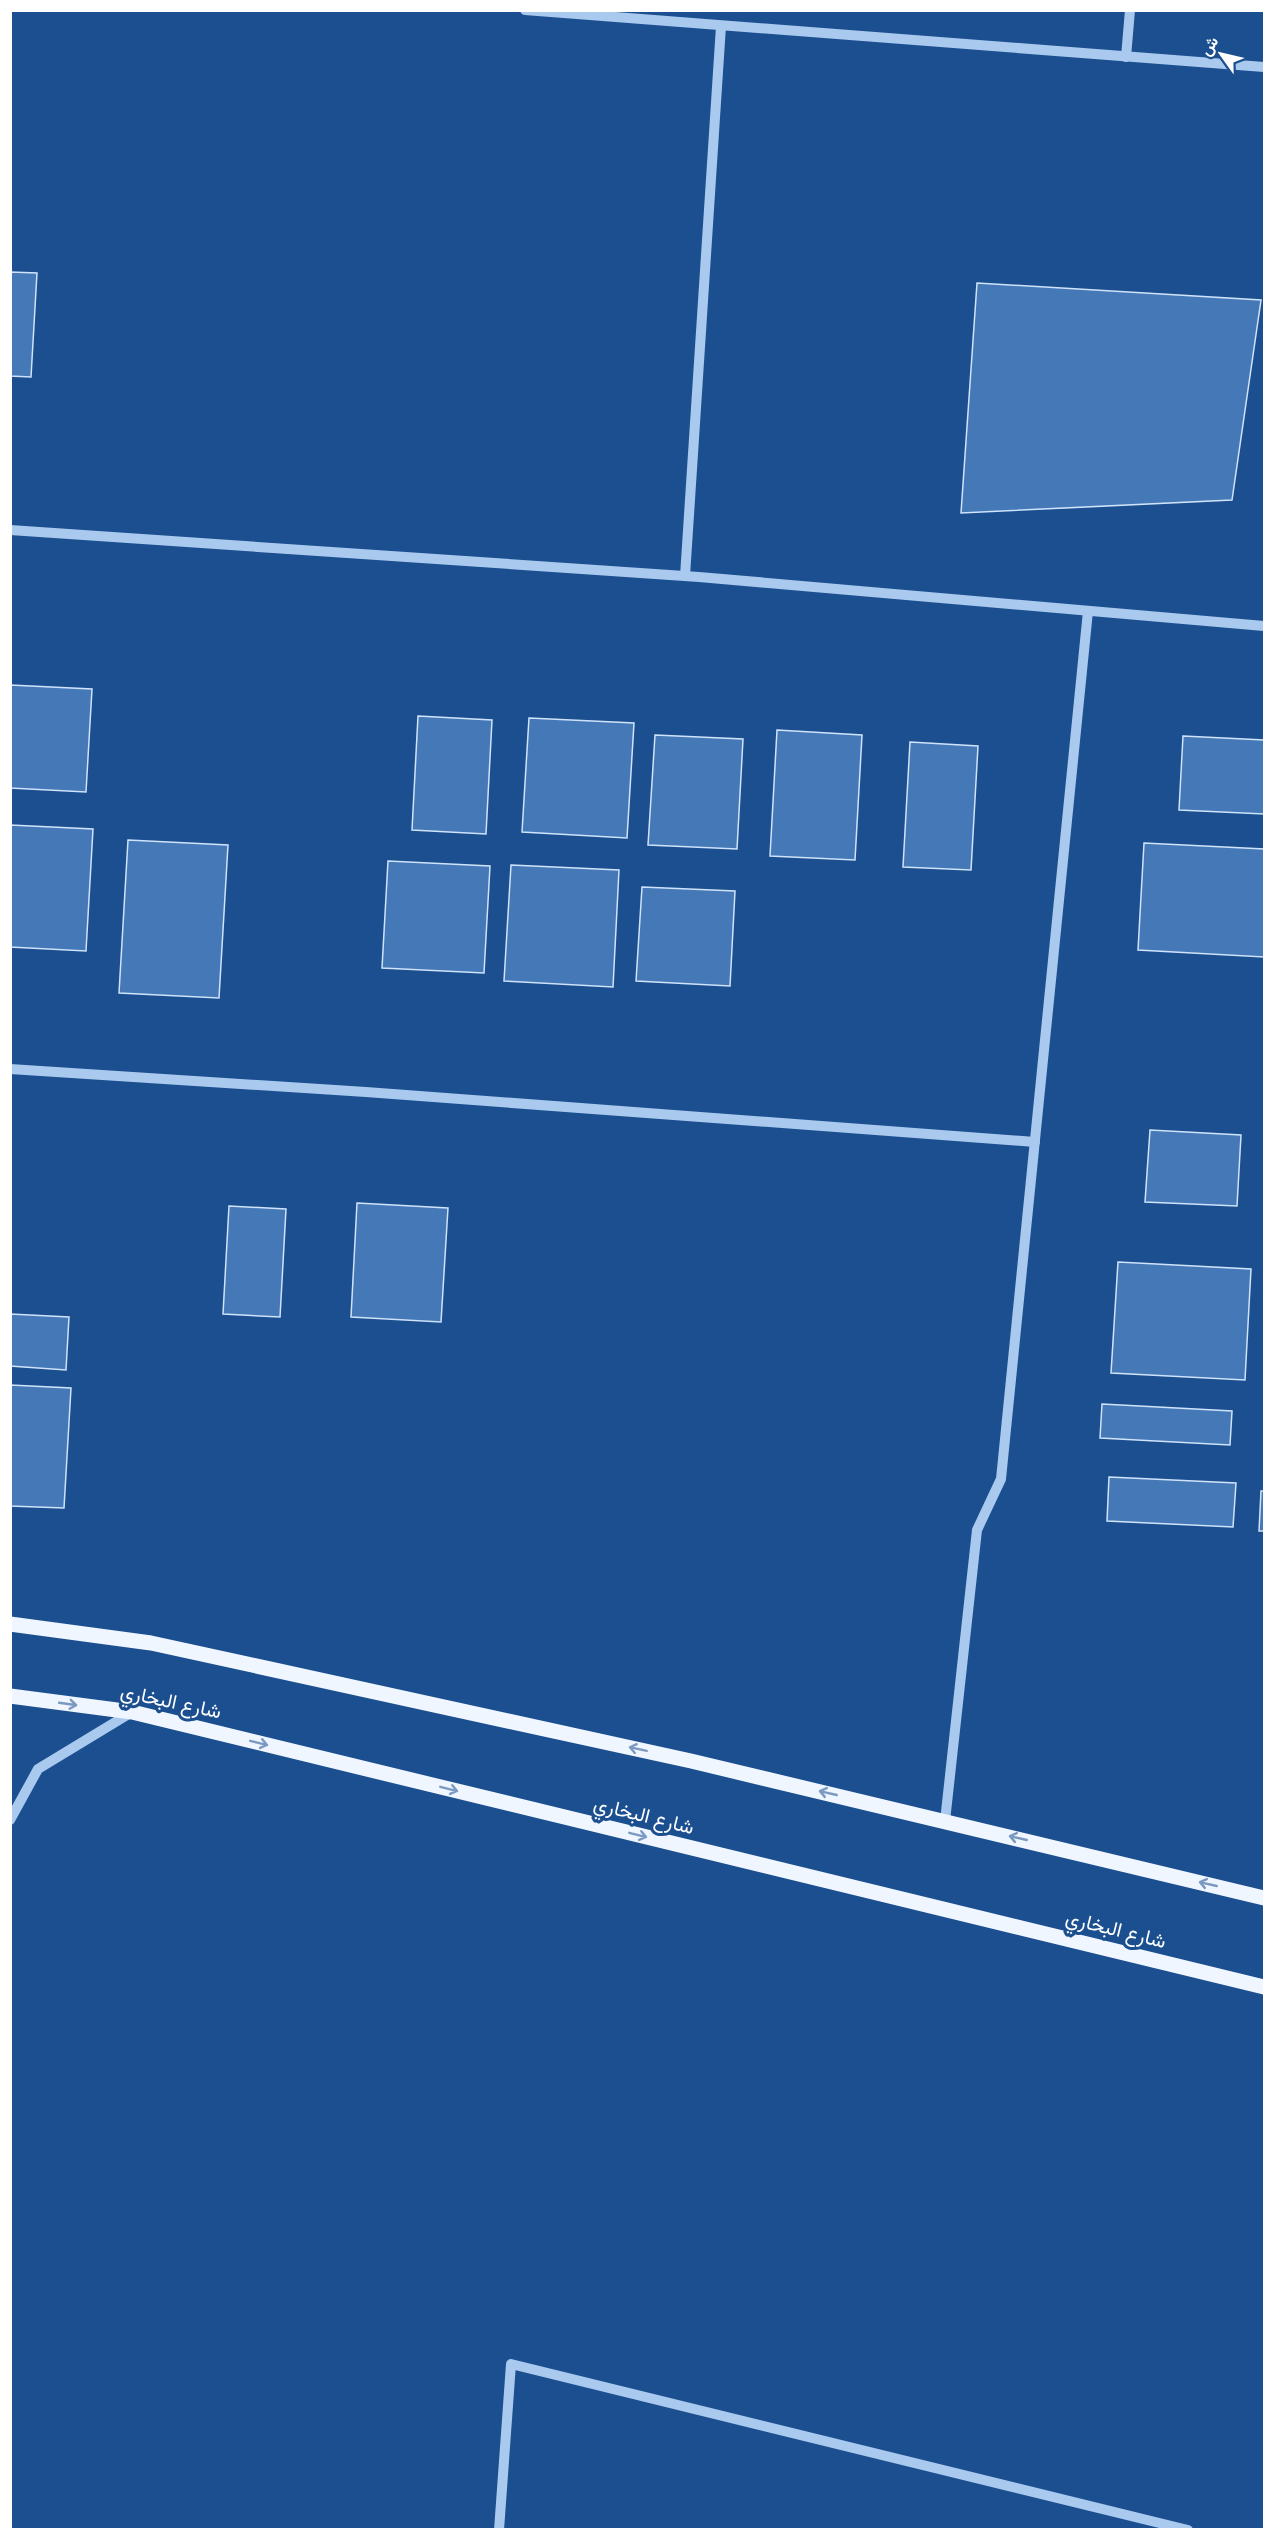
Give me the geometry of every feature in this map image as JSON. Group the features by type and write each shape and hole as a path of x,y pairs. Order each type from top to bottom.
{"main road":[{"path":"10,1624 162,1646 692,1761 1264,1898"},
{"name":"شارع البخاري","path":"10,1696 132,1712 1264,1987"}],"street":[{"path":"525,10 1264,67"},
{"path":"1126,57 1131,10"},
{"path":"686,576 721,26"},
{"path":"10,530 686,576 1264,626"},
{"path":"945,1821 976,1530 1001,1479 1088,611"},
{"path":"10,1069 366,1092 1035,1142"},
{"path":"10,1820 38,1769 132,1712"},
{"path":"499,2529 511,2364 1188,2529"}],"building":[{"path":"10,272 37,273 31,377 10,376"},
{"path":"977,283 1261,300 1232,500 961,513"},
{"path":"10,685 92,689 86,792 10,788"},
{"path":"418,716 492,720 486,834 412,830"},
{"path":"529,718 634,723 627,838 522,832"},
{"path":"777,730 862,735 855,860 770,856"},
{"path":"655,735 743,739 737,849 648,845"},
{"path":"1183,736 1264,740 1264,814 1179,810"},
{"path":"910,742 978,746 971,870 903,867"},
{"path":"10,825 93,829 86,951 10,947"},
{"path":"128,840 228,845 219,998 119,993"},
{"path":"1144,843 1264,849 1264,957 1138,950"},
{"path":"388,861 490,866 484,973 382,968"},
{"path":"511,865 619,870 613,987 504,981"},
{"path":"642,887 735,891 730,986 636,981"},
{"path":"1150,1130 1241,1135 1237,1206 1145,1202"},
{"path":"357,1203 448,1208 441,1322 351,1317"},
{"path":"229,1206 286,1209 280,1317 223,1314"},
{"path":"1118,1262 1251,1269 1245,1380 1111,1373"},
{"path":"10,1314 69,1317 66,1370 10,1366"},
{"path":"10,1385 71,1388 64,1508 10,1506"},
{"path":"1102,1404 1232,1411 1230,1445 1100,1438"},
{"path":"1109,1477 1236,1483 1233,1527 1107,1521"},
{"path":"1261,1491 1264,1491 1264,1531 1259,1531"}]}
